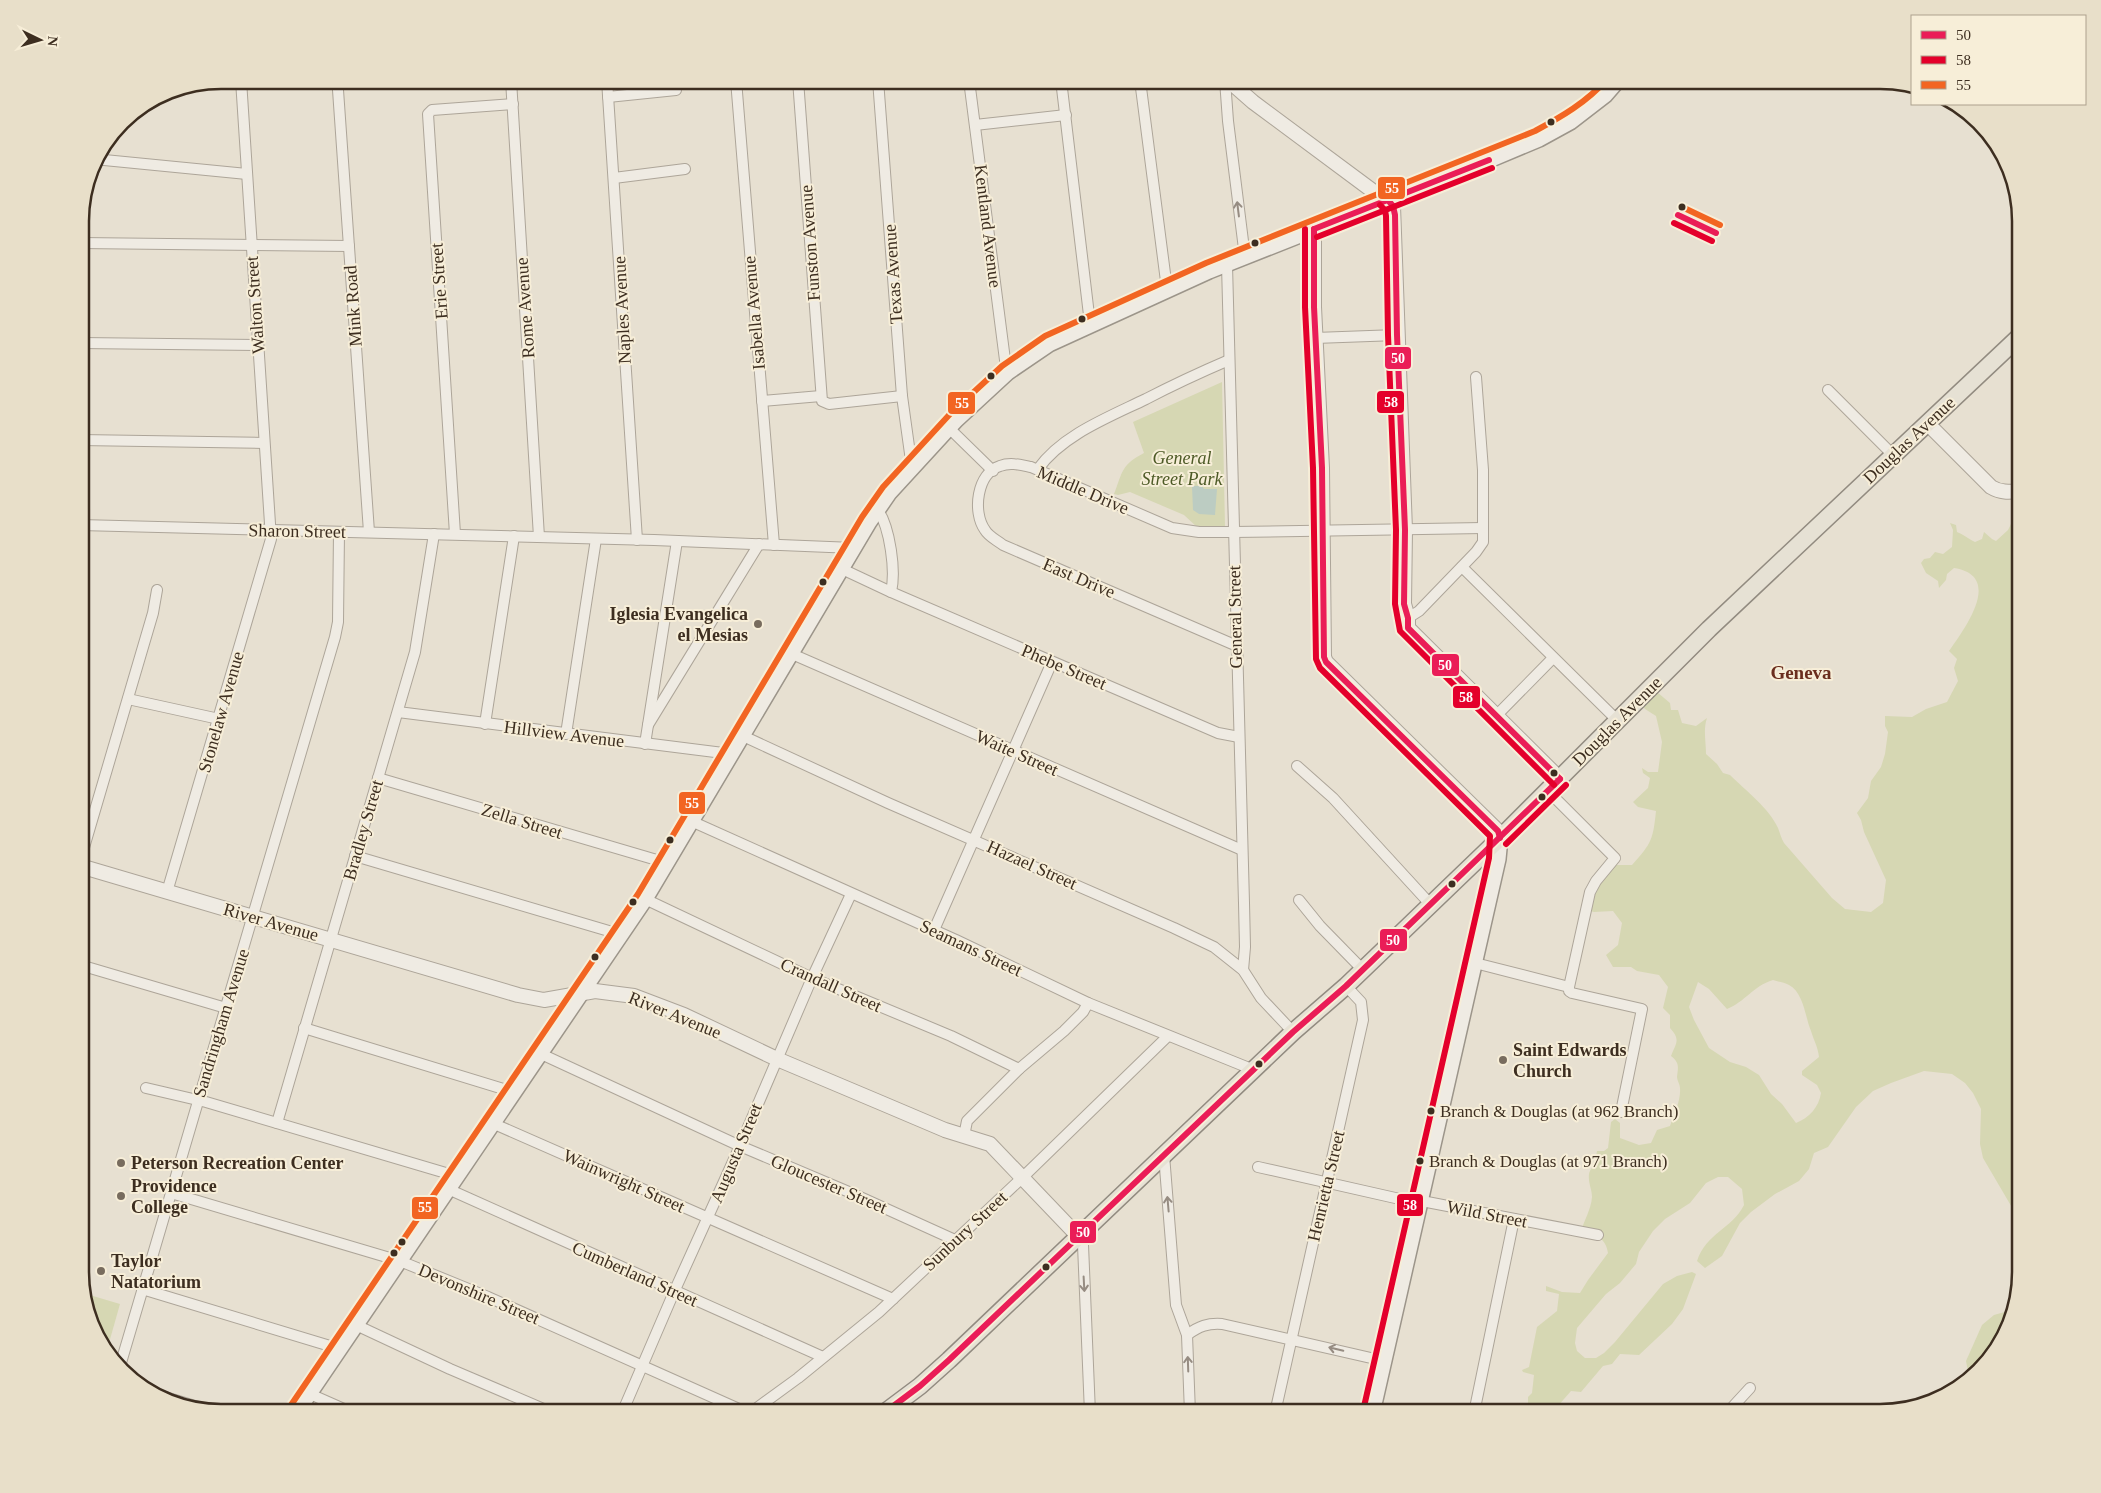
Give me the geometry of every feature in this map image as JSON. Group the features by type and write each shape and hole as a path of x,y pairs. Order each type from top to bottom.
{"main road":[{"path":"303,1404 619,934 645,899 889,492 949,428 1008,372 1049,344 1167,289 1481,164 1539,138 1570,122 1610,89"},
{"name":"Douglas Avenue","path":"896,1404 920,1386 1293,1032 1363,970 1548,791 1709,630 2012,343"},
{"path":"1374,1404 1475,963 1498,859 1500,838"}],"street":[{"name":"Walton Street","path":"242,89 257,345 271,531"},
{"name":"Mink Road","path":"338,89 369,532"},
{"name":"Rome Avenue","path":"512,89 539,537"},
{"name":"Naples Avenue","path":"608,89 637,540"},
{"name":"Isabella Avenue","path":"737,89 774,545"},
{"name":"Funston Avenue","path":"799,89 823,400"},
{"name":"Texas Avenue","path":"879,89 902,396 912,468"},
{"name":"Kentland Avenue","path":"970,89 1008,372"},
{"path":"1062,89 1089,315 1093,324"},
{"path":"1141,89 1167,289"},
{"path":"1227,89 1232,156 1245,257"},
{"path":"1237,89 1393,206 1395,215 1397,335 1405,530 1404,604 1408,618 1408,628 1495,716 1560,778"},
{"path":"608,97 676,90"},
{"name":"Erie Street","path":"455,534 428,114 432,110 513,104"},
{"path":"975,125 1066,115"},
{"path":"103,160 247,174"},
{"path":"614,178 685,169"},
{"path":"1314,229 1315,338 1323,532 1324,657 1326,662 1498,831 1500,838"},
{"path":"89,243 349,246"},
{"name":"General Street","path":"1226,265 1245,947 1243,970"},
{"path":"1315,338 1397,335"},
{"path":"89,343 257,345"},
{"path":"1038,470 1046,458 1071,439 1113,415 1229,360"},
{"path":"1408,618 1419,611 1476,552 1483,542 1483,470 1476,378"},
{"path":"1828,390 1893,454"},
{"path":"762,401 902,396"},
{"path":"1927,423 1991,487 1998,492 2012,492"},
{"path":"949,428 993,471"},
{"path":"89,440 264,443"},
{"name":"Middle Drive","path":"993,471 998,466 1009,464 1038,470 1172,528 1200,532 1323,532 1483,528"},
{"name":"East Drive","path":"993,471 983,482 978,500 981,523 992,537 1014,551 1237,646"},
{"path":"878,510 886,528 894,575 891,592"},
{"name":"Sharon Street","path":"89,525 539,537"},
{"name":"Stonelaw Avenue","path":"167,892 262,572 271,539 271,531"},
{"name":"Sandringham Avenue","path":"122,1360 335,637 338,622 339,532"},
{"name":"Bradley Street","path":"277,1123 415,652 434,534"},
{"path":"486,724 514,536"},
{"path":"539,537 854,548"},
{"path":"566,734 596,539"},
{"path":"645,744 678,541"},
{"path":"648,725 759,544"},
{"path":"1462,567 1618,720"},
{"name":"Phebe Street","path":"842,569 1218,733 1239,737"},
{"path":"89,830 153,613 157,590"},
{"name":"Waite Street","path":"792,654 1242,850"},
{"path":"1495,716 1553,658"},
{"path":"934,930 1052,662"},
{"path":"128,699 219,719"},
{"name":"Hillview Avenue","path":"398,712 731,754"},
{"name":"Hazael Street","path":"743,736 1214,947 1243,970 1261,998 1293,1032"},
{"path":"1297,766 1333,798 1431,905"},
{"name":"Zella Street","path":"378,778 667,863"},
{"path":"1548,791 1615,858 1596,881 1590,892 1569,991 1642,1009 1621,1112"},
{"name":"Seamans Street","path":"691,821 934,930 1088,1003 1254,1070"},
{"path":"356,856 619,934"},
{"name":"River Avenue","path":"89,869 518,995 544,1000 595,991 634,996 684,1015 777,1059 964,1136 978,1138 990,1144 1078,1236"},
{"name":"Augusta Street","path":"626,1404 812,978 851,894"},
{"name":"Crandall Street","path":"645,899 812,978 951,1036 1019,1069"},
{"path":"1299,900 1320,926 1363,970"},
{"path":"1475,963 1569,987"},
{"path":"89,967 226,1008"},
{"name":"Henrietta Street","path":"1277,1404 1363,1020 1361,1002 1346,986"},
{"path":"964,1136 967,1121 1019,1069 1064,1031 1083,1012 1088,1003"},
{"path":"304,1028 513,1092"},
{"name":"Sunbury Street","path":"762,1404 798,1378 893,1299 1023,1177 1168,1036"},
{"name":"Gloucester Street","path":"539,1053 740,1146 849,1192 955,1240"},
{"path":"146,1088 277,1123 456,1176"},
{"name":"Wainwright Street","path":"492,1123 893,1299"},
{"path":"1164,1155 1176,1305 1187,1335 1190,1404"},
{"name":"Wild Street","path":"1258,1167 1413,1202 1514,1219 1598,1236"},
{"name":"Cumberland Street","path":"448,1189 674,1292 823,1357"},
{"name":"Devonshire Street","path":"171,1194 400,1261 488,1296 728,1404"},
{"path":"1476,1404 1514,1219"},
{"path":"1078,1236 1082,1245 1090,1404"},
{"path":"142,1289 340,1349"},
{"path":"1187,1335 1201,1326 1210,1324 1291,1339 1384,1361"},
{"path":"356,1325 450,1369 532,1404"},
{"path":"1735,1404 1750,1388"},
{"path":"310,1394 333,1404"}],"green space":[{"name":"General Street Park","path":"1222,382 1225,527 1197,527 1184,515 1130,492 1114,494 1124,469 1136,457 1144,453 1133,422"},
{"path":"1950,523 1956,525 1957,532 1975,542 1982,539 1984,532 1996,541 2012,524 2012,1207 1983,1158 1980,1144 1981,1109 1973,1093 1965,1083 1952,1074 1924,1071 1891,1083 1873,1091 1856,1107 1828,1147 1814,1153 1809,1169 1799,1181 1775,1194 1751,1212 1740,1223 1722,1256 1705,1268 1697,1261 1701,1251 1739,1213 1744,1205 1742,1189 1728,1177 1718,1177 1706,1183 1690,1203 1665,1219 1653,1231 1639,1252 1636,1264 1620,1283 1606,1294 1577,1328 1575,1343 1577,1351 1585,1358 1596,1358 1615,1342 1663,1284 1677,1276 1692,1272 1696,1274 1683,1309 1672,1324 1639,1355 1620,1354 1612,1364 1603,1366 1581,1392 1571,1391 1560,1404 1528,1404 1528,1397 1532,1393 1534,1375 1522,1370 1529,1367 1537,1327 1557,1311 1559,1294 1546,1291 1546,1286 1562,1292 1580,1293 1608,1253 1602,1240 1581,1232 1591,1202 1592,1194 1589,1174 1595,1163 1597,1151 1604,1151 1608,1148 1611,1122 1615,1119 1620,1123 1620,1138 1639,1145 1651,1143 1657,1130 1670,1126 1680,1093 1677,1077 1678,1065 1671,1056 1676,1045 1676,1036 1670,1028 1670,1015 1663,1008 1668,987 1659,975 1637,971 1631,967 1613,967 1606,955 1618,945 1622,923 1613,911 1594,912 1582,909 1603,865 1632,865 1648,846 1654,828 1656,811 1638,807 1633,802 1648,788 1650,778 1643,773 1642,768 1648,772 1658,772 1662,742 1656,716 1645,709 1637,700 1651,687 1670,703 1671,710 1678,710 1682,723 1696,726 1707,718 1705,731 1706,754 1717,764 1723,773 1730,775 1763,807 1774,821 1784,843 1832,898 1845,909 1871,912 1883,903 1886,880 1857,813 1868,798 1871,781 1881,767 1885,754 1888,732 1885,726 1885,716 1912,717 1926,709 1947,702 1958,681 1954,668 1957,659 1949,651 1971,617 1979,592 1977,581 1969,573 1954,568 1947,574 1946,580 1939,588 1938,581 1926,573 1921,563 1924,559 1930,558 1935,552 1943,554 1952,547 1953,530","holes":["1773,980 1785,983 1794,989 1801,999 1819,1057 1802,1071 1802,1075 1817,1085 1821,1093 1820,1098 1813,1111 1796,1123 1782,1104 1771,1094 1759,1075 1746,1067 1730,1062 1709,1048 1689,1007 1698,982 1709,989 1727,1009 1766,983"]},
{"path":"91,1295 120,1304 109,1343 99,1323"},
{"path":"2006,1311 1990,1346 1968,1371 1966,1361 1982,1325 1994,1315"}],"shaded area":[{"path":"1192,486 1202,486 1204,489 1217,489 1215,515 1199,514 1193,510"}],"transit line":[{"name":"55","path":"292,1404 638,894 862,517 883,487 950,414 1002,366 1045,336 1206,263 1535,131 1564,115 1598,89"},
{"name":"50","path":"1314,229 1489,160"},
{"name":"58","path":"1317,237 1492,168"},
{"name":"50","path":"1387,199 1393,206 1395,215 1397,335 1405,530 1404,604 1408,618 1408,628 1560,779"},
{"name":"58","path":"1380,205 1385,210 1386,216 1388,335 1396,530 1395,604 1400,631 1554,785"},
{"name":"55","path":"1682,207 1720,225"},
{"name":"50","path":"1678,215 1716,233"},
{"name":"58","path":"1674,223 1712,241"},
{"name":"58","path":"1305,229 1305,307 1313,468 1316,659 1320,668 1490,836 1489,858 1365,1404"},
{"name":"50","path":"1314,229 1314,307 1322,468 1324,657 1326,662 1498,831 1500,838"},
{"name":"50","path":"896,1404 949,1360 1293,1032 1346,986 1560,779"},
{"name":"58","path":"1506,844 1566,785"}],"place":[{"name":"Iglesia Evangelica el Mesias","path":"758,624"},
{"name":"Saint Edwards Church","path":"1503,1060"},
{"name":"Branch & Douglas (at 962 Branch)","path":"1431,1111"},
{"name":"Branch & Douglas (at 971 Branch)","path":"1420,1161"},
{"name":"Peterson Recreation Center","path":"121,1163"},
{"name":"Providence College","path":"121,1196"},
{"name":"Taylor Natatorium","path":"101,1271"}],"district":[{"name":"Geneva","path":"1801,672"}]}
